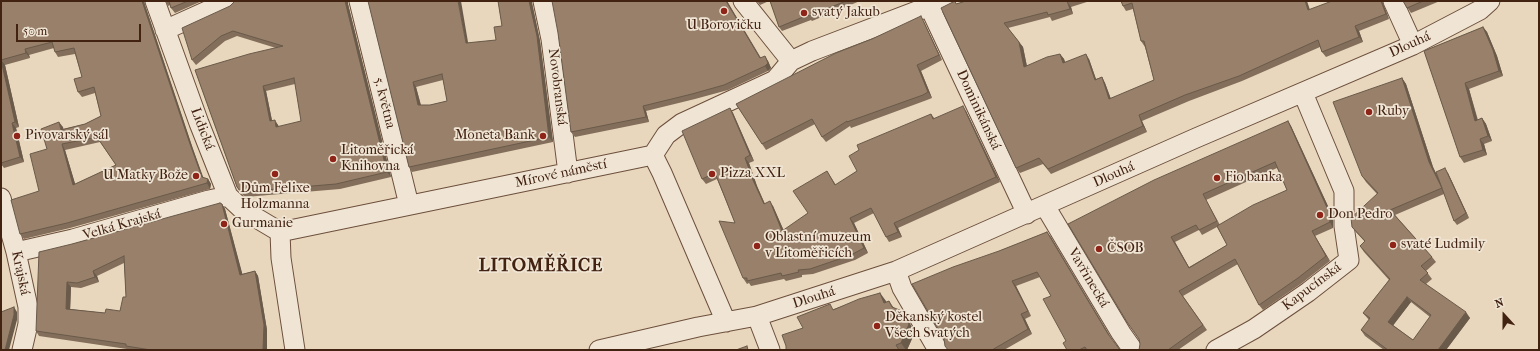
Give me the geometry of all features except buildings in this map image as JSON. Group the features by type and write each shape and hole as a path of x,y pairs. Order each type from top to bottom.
{"street":[{"name":"Lidická","path":"155,1 199,123 228,196 243,210 280,232"},
{"path":"165,30 229,1"},
{"name":"5. května","path":"359,1 409,205"},
{"name":"Novobranská","path":"544,1 568,173"},
{"path":"744,1 791,61"},
{"path":"1393,1 1413,45"},
{"name":"Dlouhá","path":"726,322 757,316 896,271 1196,138 1413,45 1480,10 1490,1"},
{"path":"599,350 726,322 653,155 666,135 682,122 774,80 791,61 812,51 936,4"},
{"name":"Dominikánská","path":"936,4 1027,214"},
{"name":"Kapucínská","path":"1216,350 1254,329 1308,292 1349,260 1344,226 1344,191 1303,93"},
{"name":"Mírové náměstí","path":"280,232 653,155"},
{"name":"Velká Krajská","path":"16,252 73,239 209,200 228,196"},
{"name":"Krajská","path":"1,198 16,252 28,307 27,349"},
{"name":"Vavřinecká","path":"1045,206 1121,333 1133,350"},
{"path":"280,232 281,258 294,350"},
{"path":"896,271 902,288 938,350"},
{"path":"757,316 770,350"}],"place":[{"name":"U Borovičku","path":"724,11"},
{"name":"svatý Jakub","path":"804,13"},
{"name":"Ruby","path":"1369,112"},
{"name":"Pivovarský sál","path":"17,136"},
{"name":"Moneta Bank","path":"543,136"},
{"name":"Litoměřická Knihovna","path":"333,159"},
{"name":"Dům Felixe Holzmanna","path":"275,174"},
{"name":"Pizza XXL","path":"712,174"},
{"name":"U Matky Bože","path":"196,176"},
{"name":"Fio banka","path":"1217,178"},
{"name":"Don Pedro","path":"1320,215"},
{"name":"Gurmanie","path":"224,224"},
{"name":"svaté Ludmily","path":"1393,245"},
{"name":"Oblastní muzeum v Litoměřicích","path":"757,246"},
{"name":"ČSOB","path":"1099,249"},
{"name":"Děkanský kostel Všech Svatých","path":"877,326"}],"district":[{"name":"LITOMĚŘICE","path":"541,267"}]}
